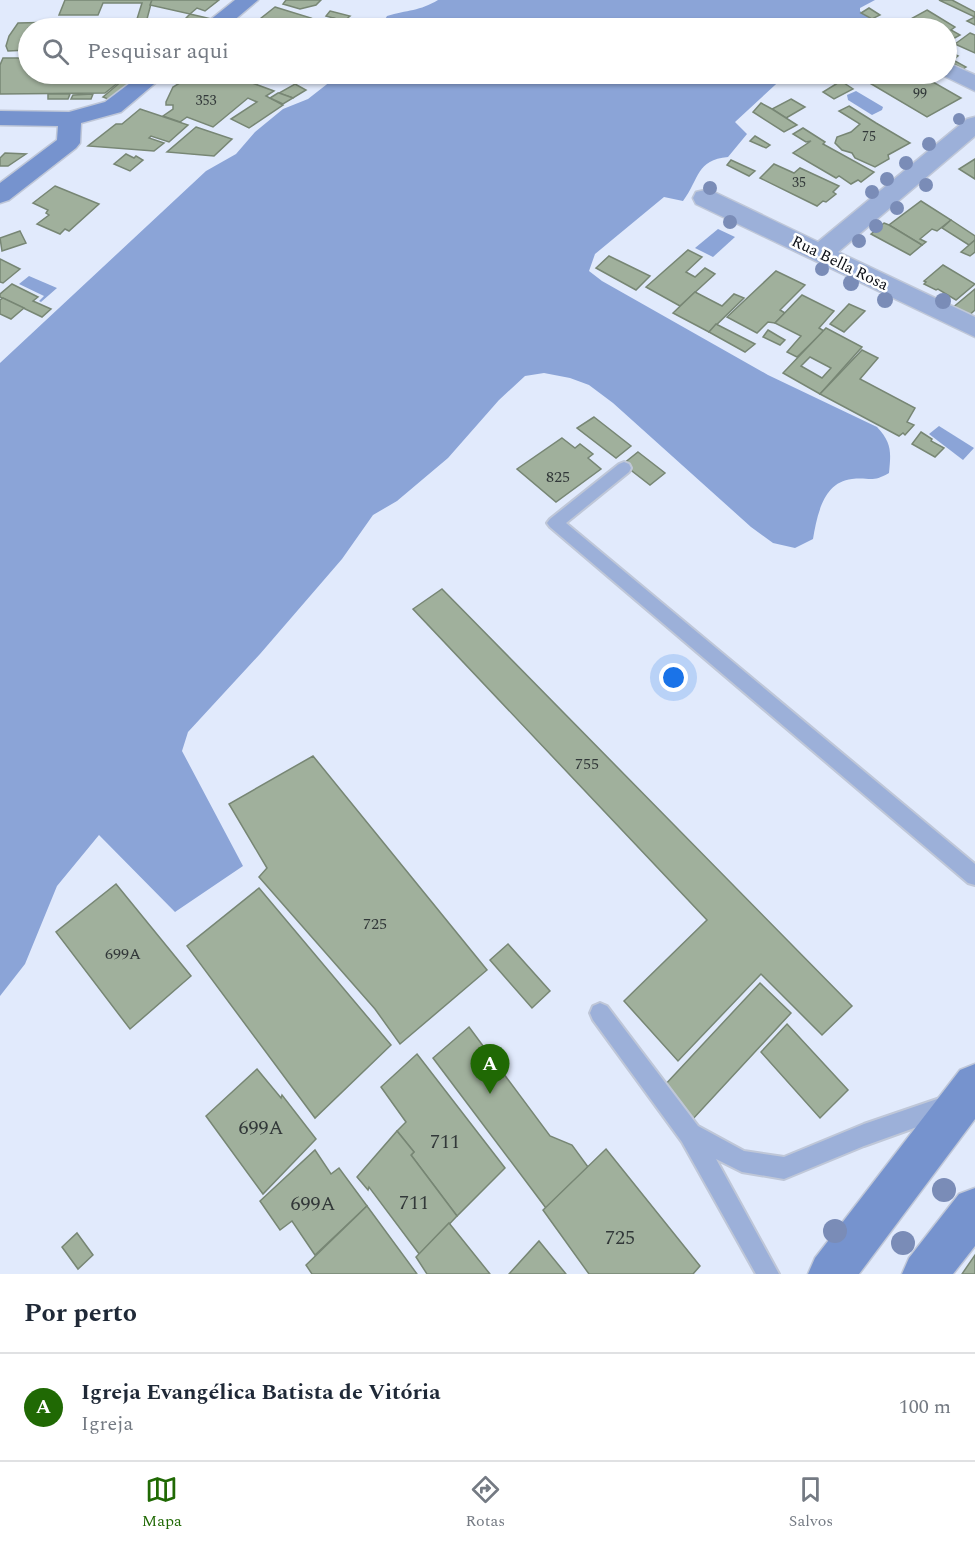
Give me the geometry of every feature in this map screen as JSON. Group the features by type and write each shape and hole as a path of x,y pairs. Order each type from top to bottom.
{"street":[{"path":"225,18 248,0"},
{"path":"957,74 975,84"},
{"path":"0,118 70,119 113,107 142,84"},
{"path":"0,195 68,143 70,119"},
{"path":"821,253 975,124"},
{"name":"Rua Bella Rosa","path":"705,198 975,328"},
{"path":"831,1274 971,1100"},
{"path":"925,1274 975,1210"}],"lane":[{"path":"624,468 555,523 975,876"},
{"path":"600,1013 690,1134 768,1274"},
{"path":"690,1134 742,1161 784,1168 864,1135 971,1100"}],"water":[{"path":"438,0 875,0 860,8 860,11 870,18 386,18"},
{"path":"327,84 776,84 735,122 747,134 728,157 704,166 683,201 664,197 595,254 589,271 602,281 768,375 877,427 888,443 889,473 875,479 842,481 834,486 823,502 813,539 795,548 773,543 751,527 613,403 589,385 570,378 544,373 525,376 499,400 448,458 397,501 373,515 342,559 260,654 188,732 182,751 243,866 175,912 99,835 57,886 25,964 0,996 0,363 206,171 236,154 255,132 283,109 308,99"},
{"path":"856,91 883,107 882,110 872,115 848,100 847,95"},
{"path":"718,229 735,237 713,257 695,248"},
{"path":"29,276 57,288 41,302 39,301 44,296 19,284"},
{"path":"939,426 974,448 963,460 929,434"}],"building":[{"path":"65,0 152,0 147,18 137,18 142,3 103,3 98,15 59,15"},
{"path":"152,0 219,0 205,11 197,8 190,14 150,5"},
{"path":"286,0 321,0 316,5 300,9 283,4"},
{"path":"939,0 952,0 975,12 975,17"},
{"path":"275,7 311,18 261,18"},
{"path":"869,8 880,15 870,18 861,13"},
{"path":"927,10 940,18 912,18"},
{"path":"330,11 350,16 333,18 326,16"},
{"path":"190,14 207,18 186,18"},
{"path":"975,17 975,25 967,21"},
{"path":"18,23 18,50 8,51 6,46 9,36"},
{"path":"970,33 975,35 975,53 957,45"},
{"path":"3,58 18,58 18,84 116,84 105,93 0,94 0,65"},
{"path":"957,62 966,67 963,69 957,66"},
{"path":"118,84 130,84 108,99 103,97"},
{"path":"178,84 255,84 274,91 266,96 283,105 249,128 231,119 257,102 248,98 213,127 187,117 180,122 163,116 173,109 173,105 166,105 166,102 173,87"},
{"path":"295,84 306,90 293,98 279,93"},
{"path":"836,84 846,84 853,89 834,99 823,92"},
{"path":"871,84 936,84 961,98 927,117"},
{"path":"278,93 293,98 283,104 270,98"},
{"path":"48,94 70,94 68,99 48,99"},
{"path":"93,94 91,99 71,99 73,95"},
{"path":"791,99 805,107 786,118 772,109"},
{"path":"761,103 797,125 784,132 753,112"},
{"path":"849,106 910,143 888,155 889,159 875,167 855,158 852,153 842,150 835,143 837,137 851,132 860,124 839,111"},
{"path":"140,109 188,125 169,142 151,136 149,138 164,143 154,151 88,146 116,124 122,124"},
{"path":"196,127 232,139 214,156 167,152"},
{"path":"803,128 825,142 823,144 874,172 861,182 858,180 851,184 793,153 811,141 806,142 793,134"},
{"path":"755,136 770,145 766,148 750,141"},
{"path":"5,153 26,154 8,166 0,166 0,158"},
{"path":"126,154 143,160 130,171 114,164"},
{"path":"975,159 975,179 959,169"},
{"path":"731,160 755,171 749,176 727,165"},
{"path":"774,164 794,173 800,168 839,186 833,192 836,194 817,206 760,178"},
{"path":"55,186 99,204 69,231 65,229 60,234 37,224 49,215 46,213 48,210 33,203"},
{"path":"921,201 951,220 937,231 932,229 920,239 926,242 922,245 889,225"},
{"path":"951,220 975,236 975,240 969,245 942,228"},
{"path":"884,223 922,245 910,255 871,234"},
{"path":"20,231 26,243 2,251 0,238"},
{"path":"975,240 975,252 970,256 961,252"},
{"path":"688,250 702,257 686,272 695,277 705,268 715,274 680,306 646,287"},
{"path":"609,256 650,276 636,290 596,268"},
{"path":"0,259 20,269 3,283 0,282"},
{"path":"943,265 975,284 956,300 924,284 926,282 924,281"},
{"path":"776,271 805,285 780,310 785,313 775,323 768,322 757,333 727,317"},
{"path":"12,284 38,297 33,301 51,309 42,317 0,297 0,294"},
{"path":"975,289 975,310 967,317 951,309"},
{"path":"695,292 722,306 734,294 744,298 709,332 673,313"},
{"path":"802,295 834,311 819,328 824,331 797,357 787,352 801,336 775,323"},
{"path":"3,298 24,308 11,319 0,314 0,300"},
{"path":"849,304 865,311 844,332 830,324"},
{"path":"716,324 755,344 745,352 709,332"},
{"path":"826,328 862,347 820,394 783,373","holes":["810,357 831,368 822,378 801,366"]},
{"path":"768,330 785,340 780,345 763,337"},
{"path":"862,350 878,358 860,379 915,408 907,422 914,425 905,435 903,433 899,436 820,394"},
{"path":"594,417 631,446 616,458 577,428"},
{"path":"921,432 944,448 935,457 912,444"},
{"path":"562,438 575,448 580,444 593,454 588,458 601,469 556,502 517,469"},
{"path":"638,452 665,473 650,485 623,464"},
{"path":"442,589 852,1006 822,1035 761,974 678,1061 624,1001 707,920 413,609"},
{"path":"313,756 487,970 400,1044 375,1009 259,877 267,868 229,804"},
{"path":"116,884 191,976 130,1029 56,932"},
{"path":"259,888 391,1045 315,1118 187,946"},
{"path":"508,944 550,991 532,1008 490,960"},
{"path":"760,983 791,1013 692,1120 663,1087"},
{"path":"787,1024 848,1090 820,1118 761,1052"},
{"path":"469,1027 550,1136 572,1145 588,1167 546,1208 433,1058"},
{"path":"417,1054 505,1168 457,1216 411,1155 414,1152 397,1131 406,1122 381,1087"},
{"path":"257,1069 281,1098 282,1095 316,1139 263,1194 206,1116"},
{"path":"397,1131 414,1152 411,1155 457,1216 420,1255 369,1187 368,1190 357,1177"},
{"path":"606,1149 700,1266 693,1274 589,1274 543,1210"},
{"path":"315,1150 331,1174 339,1168 367,1206 315,1255 292,1221 280,1230 260,1201"},
{"path":"367,1206 417,1274 312,1274 306,1265"},
{"path":"449,1223 490,1274 427,1274 416,1257"},
{"path":"77,1233 93,1255 78,1269 62,1247"},
{"path":"539,1241 566,1274 509,1274"},
{"path":"975,1255 975,1274 962,1274"}],"place":[{"name":"Igreja Evangélica Batista de Vitória","path":"490,1094"}]}
